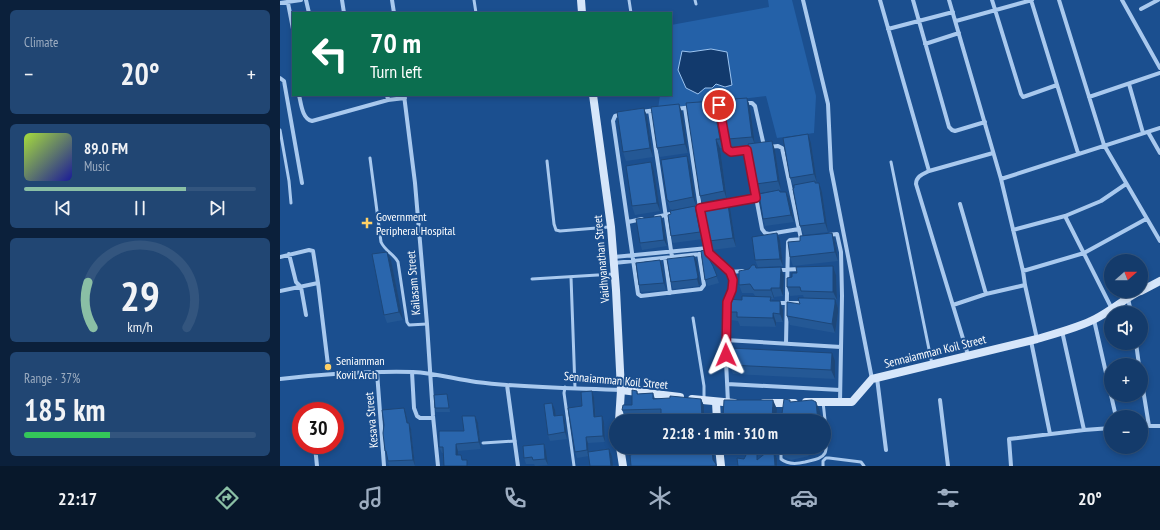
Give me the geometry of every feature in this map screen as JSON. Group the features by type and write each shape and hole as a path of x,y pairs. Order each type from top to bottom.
{"street":[{"path":"280,3 301,0"},
{"path":"306,0 309,12"},
{"path":"342,0 344,12"},
{"path":"392,0 394,12"},
{"path":"581,0 582,12"},
{"path":"803,0 828,104 831,169 874,378 886,450"},
{"path":"880,0 929,171"},
{"path":"913,0 949,127 955,131 985,122"},
{"path":"949,0 1001,179 1023,271 1050,434"},
{"path":"992,0 1023,97 1057,86"},
{"path":"956,22 1031,0 1078,153"},
{"path":"1059,0 1104,145 1160,241"},
{"path":"1122,0 1160,68"},
{"path":"1141,9 1150,2 1158,0"},
{"path":"288,2 292,24"},
{"path":"888,29 953,12"},
{"path":"925,44 959,33"},
{"path":"1089,97 1160,73"},
{"path":"280,78 284,81 302,183"},
{"path":"1129,84 1146,132 1160,153"},
{"path":"299,96 305,116 308,120 312,121 388,97 404,96"},
{"name":"Kailasam Street","path":"404,96 414,183 427,324 433,418 438,466"},
{"name":"Vaidhyanathan Street","path":"593,96 614,260 621,390 619,414"},
{"path":"705,106 734,103"},
{"path":"741,103 752,103 755,106 764,148"},
{"path":"719,105 727,149 731,152 778,146 782,148 800,239"},
{"path":"671,109 698,107"},
{"path":"685,108 708,250 730,272 733,280 727,302 725,340 728,403"},
{"path":"635,112 664,110"},
{"path":"650,111 672,257"},
{"path":"627,113 615,116 613,121 638,294 641,296 703,288 699,254"},
{"path":"1001,179 1078,153 1160,128"},
{"path":"747,150 762,229 765,233 769,234 799,229"},
{"path":"968,355 916,180 918,177 929,171 993,153"},
{"path":"1013,230 1065,216 1101,201 1126,184"},
{"path":"784,193 798,191"},
{"path":"722,204 770,196"},
{"path":"960,204 986,294"},
{"path":"693,210 708,207"},
{"path":"628,222 679,212"},
{"path":"1065,216 1110,306"},
{"path":"1023,271 1084,253 1146,219"},
{"path":"821,236 837,234 841,252 842,304 840,402"},
{"path":"786,344 788,242 790,240 807,238"},
{"path":"280,257 309,250 313,251 328,374"},
{"path":"614,260 633,255 708,250"},
{"path":"614,260 634,261 665,258 699,254 708,250"},
{"path":"289,254 296,282 301,287 306,315"},
{"path":"665,258 670,293"},
{"path":"773,270 803,269"},
{"path":"834,269 842,269"},
{"path":"730,272 752,271"},
{"name":"Sennaiamman Koil Street","path":"1148,287 1160,281"},
{"path":"280,291 318,283"},
{"path":"953,305 986,294 1025,285"},
{"name":"Sennaiamman Koil Street","path":"1116,306 1127,298"},
{"path":"727,302 734,302"},
{"path":"772,303 810,304"},
{"path":"834,304 842,304"},
{"name":"Sennaiamman Koil Street","path":"280,379 328,374 412,372 430,373 475,382 621,390 728,403 852,402 874,378 1034,340 1094,320 1104,314"},
{"path":"1094,320 1114,410"},
{"path":"1062,331 1084,430"},
{"path":"725,340 841,347"},
{"name":"Kesava Street","path":"377,372 384,466"},
{"path":"412,372 414,408 417,416 420,418 433,418"},
{"path":"507,384 518,466"},
{"path":"728,384 840,390"},
{"path":"940,400 948,466"},
{"path":"716,402 717,414"},
{"path":"1145,402 1149,426 1160,426"},
{"path":"1011,466 1009,439 1104,429"},
{"path":"316,454 317,466"},
{"path":"621,454 623,466"},
{"path":"720,454 721,466"}],"lane":[{"path":"474,0 476,12"},
{"path":"629,0 631,12"},
{"path":"280,130 289,181 291,203"},
{"path":"370,158 381,242 398,262 407,322 409,325 427,324"},
{"path":"547,161 554,224 556,230 560,231 611,227"},
{"path":"891,162 932,364"},
{"path":"532,279 614,274"},
{"path":"571,277 575,388"},
{"path":"693,318 704,386 704,400"},
{"path":"565,387 564,393 574,466"},
{"path":"781,454 781,459 783,461 797,465 819,458 825,453 826,444 823,402"},
{"path":"483,443 515,441"},
{"path":"823,466 823,462 826,458 829,458 861,462 864,466"}],"shaded area":[{"path":"768,0 792,0 816,96 814,133 777,138 766,96 658,109 660,96 672,96 672,25 769,7"},
{"path":"711,49 727,52 732,85 725,87 716,84 712,88 705,88 698,94 686,88 678,70 682,51 690,52"}],"building":[{"path":"747,98 752,137 728,139 720,100"},
{"path":"713,101 720,139 716,139 724,191 700,196 686,103"},
{"path":"679,104 685,144 657,148 651,107"},
{"path":"644,108 650,148 623,152 617,112"},
{"path":"808,134 814,174 790,178 783,138"},
{"path":"772,141 778,181 756,184 748,144"},
{"path":"687,156 693,197 669,202 667,200 661,160"},
{"path":"651,162 657,203 632,206 626,166"},
{"path":"815,181 815,183 819,183 825,223 800,226 793,189 794,185"},
{"path":"779,190 780,192 786,192 791,215 763,219 759,194"},
{"path":"727,198 733,238 709,241 701,203"},
{"path":"695,206 700,232 671,236 668,215 671,214 670,211"},
{"path":"661,216 664,240 640,243 636,219"},
{"path":"777,233 780,259 755,260 752,237"},
{"path":"832,233 835,252 790,257 788,242 800,241 800,236"},
{"path":"704,250 717,276 705,280 701,251"},
{"path":"387,252 399,312 384,315 372,254"},
{"path":"694,256 698,277 697,279 671,282 667,259"},
{"path":"660,260 664,283 639,285 636,263"},
{"path":"752,265 755,265 756,268 781,267 780,288 771,288 771,290 754,290 750,284 739,285 739,271 749,269"},
{"path":"833,266 833,292 801,291 800,287 787,287 787,278 792,277 792,273 797,273 796,267"},
{"path":"742,296 771,297 770,301 780,301 780,314 773,313 773,318 737,317 737,312 726,312 727,299 742,300"},
{"path":"798,298 835,299 832,324 787,316 787,302 800,304"},
{"path":"730,348 832,353 831,370 730,365"},
{"path":"632,390 637,391 637,394 653,393 653,399 670,398 670,396 701,399 702,414 661,414 661,409 622,410 623,405 632,405"},
{"path":"592,391 594,417 602,416 603,436 586,437 587,450 575,452 568,408 582,406 581,392"},
{"path":"447,394 449,408 435,408 434,395"},
{"path":"784,399 790,400 790,402 812,400 816,402 817,414 782,414"},
{"path":"724,400 773,400 772,414 723,414"},
{"path":"552,403 554,416 563,415 565,432 548,435 544,404"},
{"path":"404,408 407,423 409,423 413,460 388,461 385,451 382,410"},
{"path":"462,416 475,416 479,442 456,444 456,455 461,455 462,460 467,460 467,466 444,466 443,447 439,447 439,431 464,431"},
{"path":"544,444 545,459 533,460 532,457 524,458 523,446"},
{"path":"609,449 611,466 590,466 588,452"},
{"path":"712,454 716,466 631,466 630,455"},
{"path":"746,454 757,454 757,460 764,454 774,454 775,466 738,466 737,458 744,459"}],"place":[{"name":"Government Peripheral Hospital","path":"367,223"},
{"name":"Seniamman Kovil Arch","path":"328,367"}],"route":[{"path":"719,105 727,149 731,152 747,150 756,198 700,208 709,253 730,272 733,280 732,290 727,302 725,340 726,355"}]}
